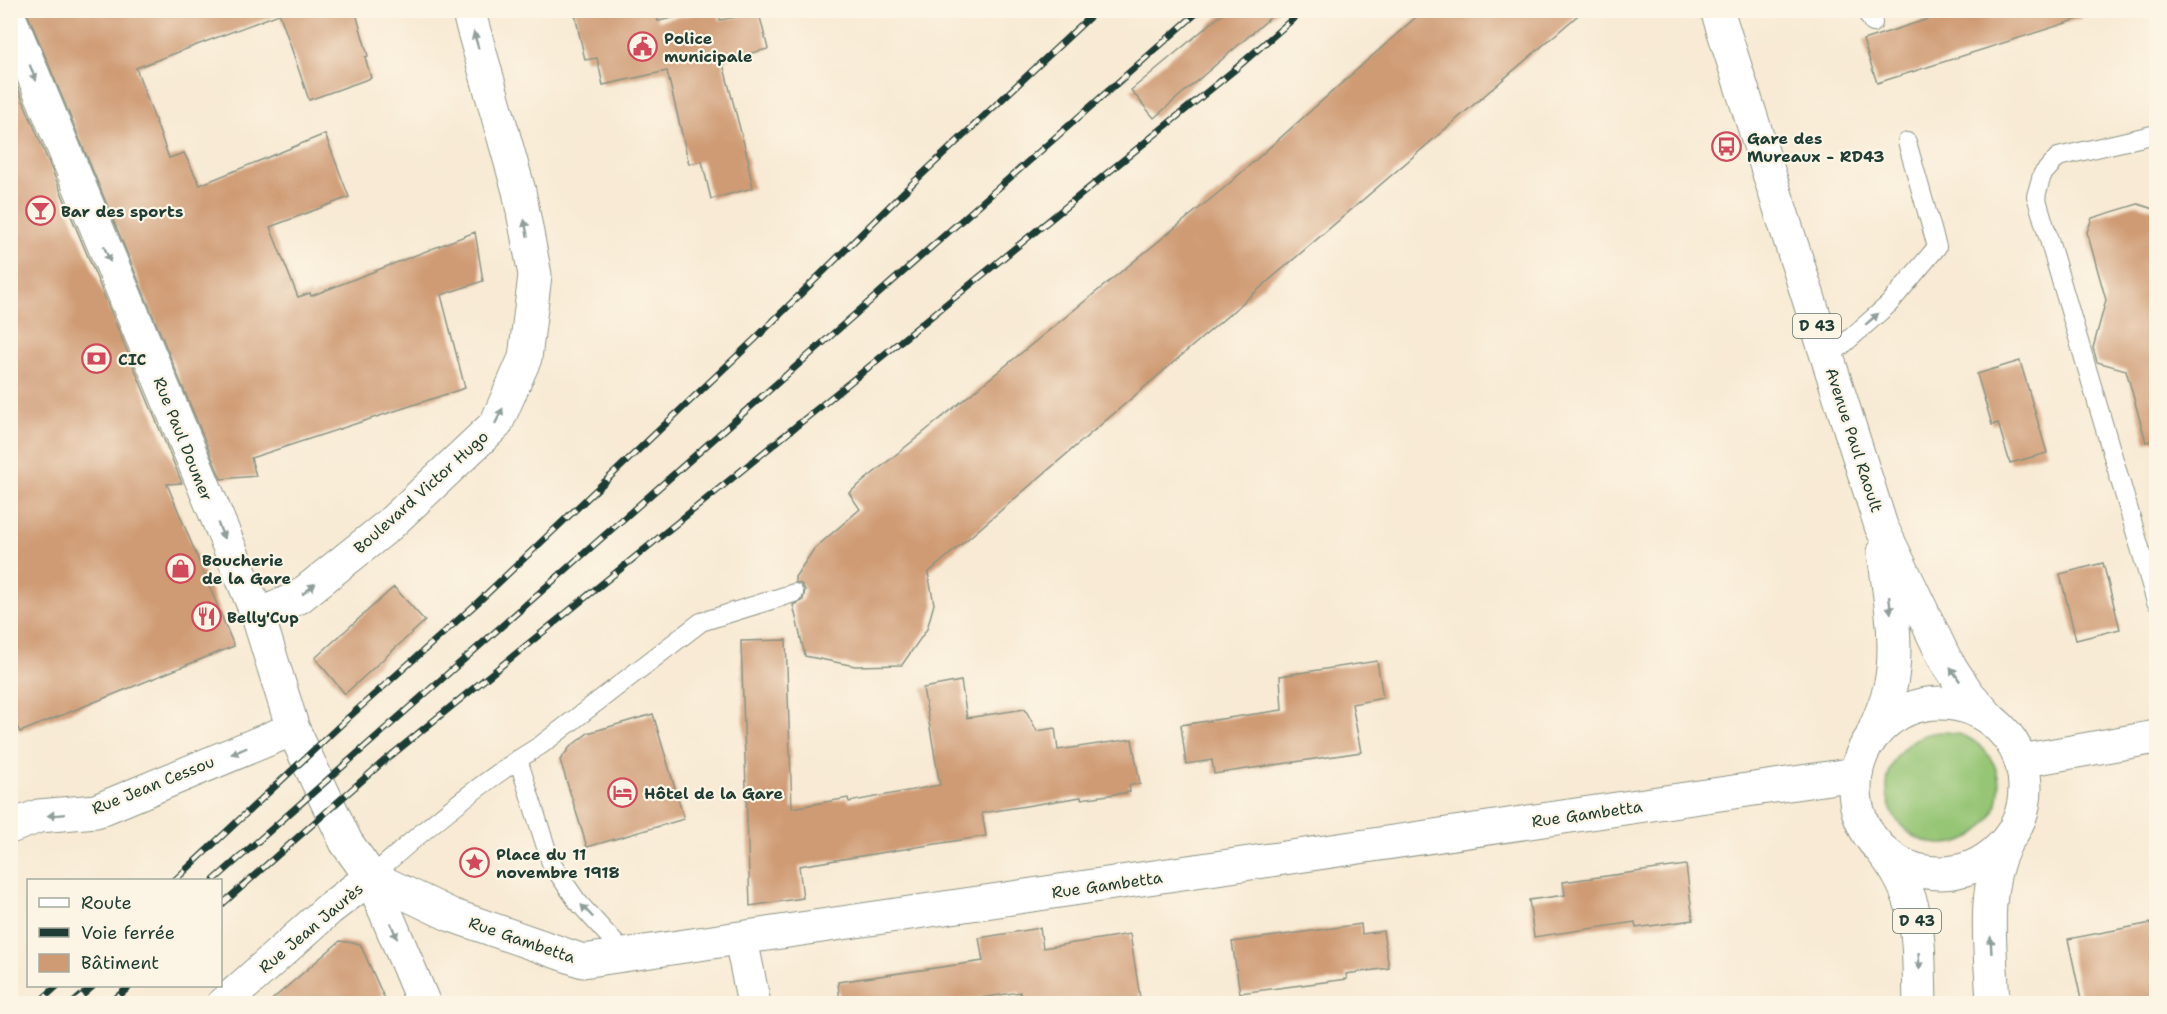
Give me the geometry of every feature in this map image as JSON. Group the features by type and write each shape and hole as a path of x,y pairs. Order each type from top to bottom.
{"main road":[{"name":"Boulevard Victor Hugo","path":"258,616 299,597 389,525 496,424 525,358 536,275 519,191 468,10"},
{"name":"Avenue Paul Raoult","path":"1717,10 1881,526 1945,659 1968,694 1991,720"},
{"name":"Rue Paul Doumer","path":"10,19 258,616 293,729 346,842 371,877 424,1004"},
{"name":"Avenue Paul Raoult","path":"1869,742 1888,695 1893,666 1891,618 1881,526"},
{"path":"1993,1004 1991,889 1994,870 2017,824 2024,802 2025,779 2021,761 2008,736 1991,720 1971,708 1960,705 1937,703 1914,707 1884,724 1869,742 1859,763 1855,798 1866,831 1880,849 1899,863 1909,867 1932,873 1944,873 1977,865 2005,844"},
{"name":"Rue Jean Cessou","path":"10,828 39,816 96,811 293,729"},
{"path":"2021,761 2157,737"},
{"name":"Rue Gambetta","path":"371,877 451,915 583,961 1856,774"},
{"name":"D 43","path":"1880,849 1893,864 1902,881 1916,919 1920,1004"},
{"name":"Rue Jean Jaurès","path":"224,1004 329,909 371,877"},
{"path":"741,939 754,1004"}],"lane":[{"path":"2157,134 2058,157 2042,175 2036,196 2157,602"},
{"path":"1828,358 1890,304 1937,247 1907,142"},
{"path":"371,877 418,835 518,759 541,745 700,622 794,593"},
{"path":"518,759 551,863 577,901 626,955"}],"green space":[{"path":"1943,732 1965,736 1983,748 1995,766 1999,788 1995,810 1983,828 1965,840 1943,844 1921,840 1903,828 1891,810 1887,788 1891,766 1903,748 1921,736"}],"building":[{"path":"26,10 355,10 368,56 365,57 371,78 309,100 279,12 279,14 136,68 169,158 184,153 200,185 325,134 349,197 270,227 298,297 310,293 311,296 475,232 483,281 441,295 465,388 251,458 256,476 221,479"},
{"path":"574,10 655,10 658,21 712,10 718,10 720,20 759,13 768,49 722,60 749,163 753,188 711,199 702,161 689,164 667,71 603,85 597,58 585,60"},
{"path":"1227,10 1279,10 1154,118 1131,90"},
{"path":"1424,10 1584,10 928,573 934,604 927,629 902,665 855,666 805,656 793,605 803,600 805,590 801,584 795,582 795,577 814,549 860,509 849,493 1224,188"},
{"path":"1956,10 2081,10 2082,18 1877,83 1863,40"},
{"path":"10,69 182,483 167,484 234,646 20,732 10,714"},
{"path":"2138,204 2157,210 2157,440 2146,442 2126,370 2097,362 2093,348 2106,300 2087,232 2092,218"},
{"path":"2020,361 2047,453 2010,463 1998,423 1992,425 1977,374"},
{"path":"2103,563 2120,629 2076,640 2060,574"},
{"path":"394,587 425,621 345,694 315,658"},
{"path":"786,640 792,808 848,798 849,802 940,785 923,688 961,681 967,718 1025,709 1037,731 1055,728 1058,750 1132,739 1140,784 1129,785 1130,792 1081,799 1081,797 982,813 986,836 799,866 803,898 750,906 741,641"},
{"path":"1377,661 1383,698 1352,704 1361,752 1214,774 1212,760 1186,764 1181,725 1282,710 1280,676"},
{"name":"Hôtel de la Gare","path":"653,714 684,819 587,847 560,760 570,747 588,733"},
{"path":"1686,865 1693,920 1636,928 1635,922 1534,937 1529,900 1565,895 1563,882"},
{"path":"2157,922 2157,1004 2082,1004 2068,939"},
{"path":"1361,924 1362,934 1383,931 1389,968 1346,974 1347,979 1240,993 1232,942"},
{"path":"1040,928 1043,948 1130,934 1141,1004 1022,1004 1020,992 940,1004 840,1004 838,982 983,961 979,938"},
{"path":"340,941 360,944 387,1004 267,1004"}],"railway":[{"path":"176,879 349,717 476,604 754,340 914,182 1097,10"},
{"path":"215,879 1200,10"},
{"path":"222,904 383,762 1233,71 1303,10"},
{"path":"37,1004 56,987"},
{"path":"72,1004 92,987"},
{"path":"109,1004 129,987"}],"place":[{"name":"Police municipale","path":"643,47"},
{"name":"Gare des Mureaux - RD43","path":"1726,147"},
{"name":"Bar des sports","path":"40,211"},
{"name":"CIC","path":"97,359"},
{"name":"Boucherie de la Gare","path":"181,569"},
{"name":"Belly'Cup","path":"206,617"},
{"name":"Hôtel de la Gare","path":"623,793"},
{"name":"Place du 11 novembre 1918","path":"475,863"}]}
